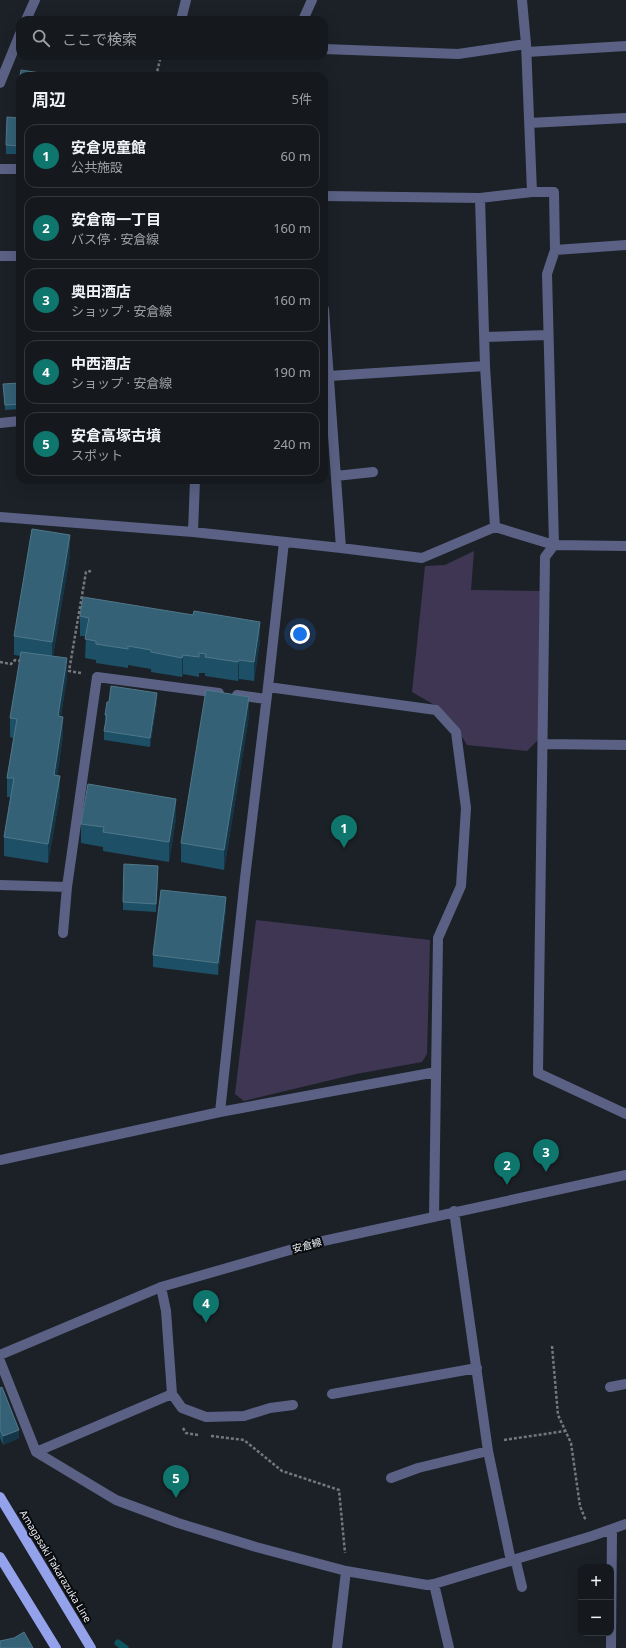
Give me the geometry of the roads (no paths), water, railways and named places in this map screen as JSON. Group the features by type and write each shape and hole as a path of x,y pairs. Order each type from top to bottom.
{"main road":[{"name":"Amagasaki Takarazuka Line","path":"0,1497 91,1648"},
{"path":"0,1557 56,1648"}],"street":[{"path":"28,16 35,0"},
{"path":"181,16 186,0"},
{"path":"305,16 312,0"},
{"path":"522,0 526,48 532,192"},
{"path":"0,83 0,79 16,43"},
{"path":"328,49 458,54 526,48 626,46"},
{"path":"529,123 626,118"},
{"path":"0,169 16,169"},
{"path":"328,196 480,198 532,192 554,192 555,250 547,274 554,545 545,557 538,1073 626,1114"},
{"path":"480,198 485,366 495,527"},
{"path":"555,250 626,246"},
{"path":"0,256 16,256"},
{"path":"485,337 548,335"},
{"path":"328,363 341,548"},
{"path":"329,376 485,366"},
{"path":"0,423 16,421"},
{"path":"336,476 373,472"},
{"path":"193,532 195,484"},
{"path":"0,518 193,532 422,558 495,527 554,545 626,546"},
{"path":"220,1112 245,878 284,542"},
{"path":"63,933 67,887 97,676 266,699"},
{"path":"268,687 436,710 456,732 466,808 462,886 438,938 434,1217"},
{"path":"542,744 626,745"},
{"path":"0,885 67,887"},
{"path":"0,1160 220,1112 436,1072"},
{"name":"安倉線","path":"0,1355 161,1287 314,1243 434,1217 454,1211 626,1175"},
{"path":"454,1211 488,1447 511,1561"},
{"path":"161,1287 166,1311 172,1394 182,1408 206,1417 244,1416 270,1408 293,1405"},
{"path":"0,1361 36,1452 116,1500 178,1523 256,1547 346,1571 427,1585 434,1584 612,1530 626,1524"},
{"path":"332,1394 477,1368"},
{"path":"610,1387 626,1384"},
{"path":"36,1452 172,1394"},
{"path":"391,1478 418,1468 488,1447"},
{"path":"611,1648 612,1530"},
{"path":"511,1561 516,1562 522,1587"},
{"path":"337,1648 346,1571"},
{"path":"434,1584 449,1648"}],"waterway":[{"path":"118,1643 125,1648"}],"place":[{"name":"安倉児童館","path":"344,848"},
{"name":"奥田酒店","path":"546,1172"},
{"name":"安倉南一丁目","path":"507,1185"},
{"name":"中西酒店","path":"206,1323"},
{"name":"安倉高塚古墳","path":"176,1498"}]}
